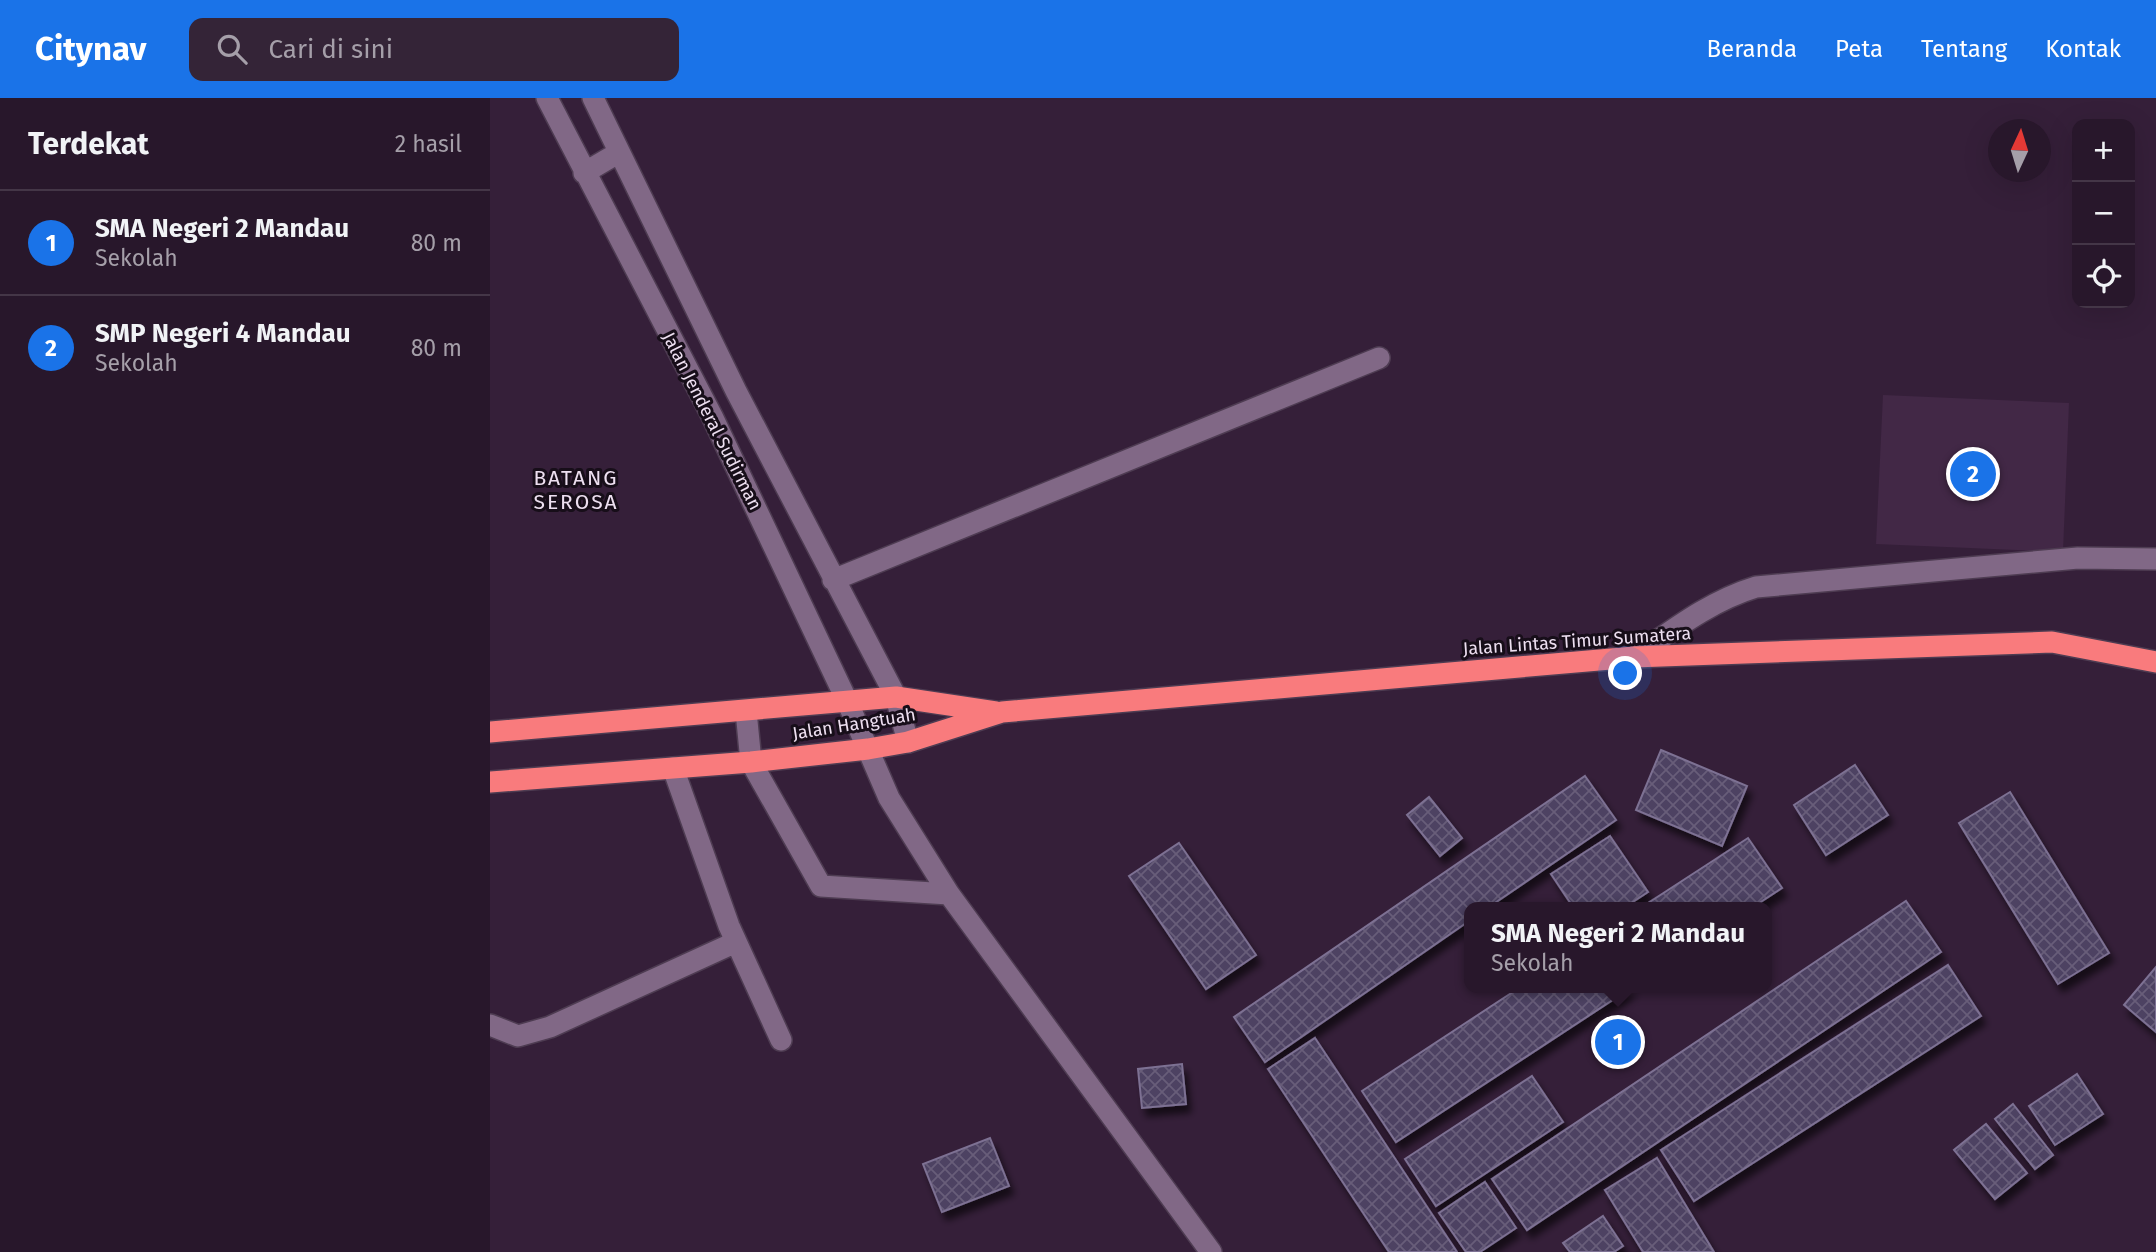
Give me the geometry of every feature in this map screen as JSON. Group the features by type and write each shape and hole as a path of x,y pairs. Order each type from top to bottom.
{"highway":[{"name":"Jalan Lintas Timur Sumatera","path":"1002,712 1634,657 2052,642 2156,662"},
{"name":"Jalan Hangtuah","path":"490,732 896,697 1002,712"},
{"name":"Jalan Hangtuah","path":"490,782 751,762 868,749 908,742 1002,712"}],"street":[{"name":"Jalan Jenderal Sudirman","path":"547,98 712,416 847,701 889,798 948,894 1211,1252"},
{"name":"Jalan Jenderal Sudirman","path":"593,98 736,391 896,697 908,742"},
{"path":"584,173 618,153"},
{"path":"833,580 1379,358"},
{"path":"1634,657 1705,607 1731,594 1756,587 2078,558 2156,559"},
{"path":"746,711 751,762 821,886 948,894"},
{"path":"673,768 736,942 780,1040"},
{"path":"490,1025 518,1036 550,1027 736,942"}],"shaded area":[{"path":"1883,395 2069,403 2063,552 1876,544"}],"building":[{"path":"1661,750 1747,786 1722,846 1636,810"},
{"path":"1855,765 1888,815 1826,855 1794,805"},
{"path":"1585,776 1616,820 1496,902 1464,902 1464,924 1265,1062 1234,1017"},
{"path":"2010,792 2109,953 2058,984 1959,823"},
{"path":"1429,797 1462,838 1440,856 1407,815"},
{"path":"1610,836 1648,892 1633,902 1570,902 1551,874"},
{"path":"1748,838 1782,888 1761,902 1650,902"},
{"path":"1179,843 1256,955 1206,989 1129,876"},
{"path":"1906,901 1941,952 1527,1230 1492,1179"},
{"path":"1948,965 1981,1016 1694,1201 1661,1150"},
{"path":"2156,967 2156,1032 2124,1005"},
{"path":"1511,993 1623,993 1396,1142 1362,1091"},
{"path":"1315,1038 1457,1252 1389,1252 1268,1069"},
{"path":"1182,1064 1186,1104 1142,1108 1138,1069"},
{"path":"2077,1074 2103,1114 2055,1145 2029,1106"},
{"path":"1532,1076 1563,1122 1436,1206 1405,1159"},
{"path":"2013,1104 2053,1155 2035,1169 1995,1119"},
{"path":"1986,1124 2027,1173 1995,1199 1954,1150"},
{"path":"990,1138 1009,1186 942,1212 923,1164"},
{"path":"1657,1158 1714,1252 1643,1252 1605,1190"},
{"path":"1485,1182 1516,1228 1480,1252 1466,1252 1439,1213"},
{"path":"1603,1216 1623,1246 1614,1252 1570,1252 1563,1243"}],"place":[{"name":"SMP Negeri 4 Mandau","path":"1973,474"},
{"name":"SMA Negeri 2 Mandau","path":"1618,1042"}],"district":[{"name":"BATANG SEROSA","path":"576,490"}]}
